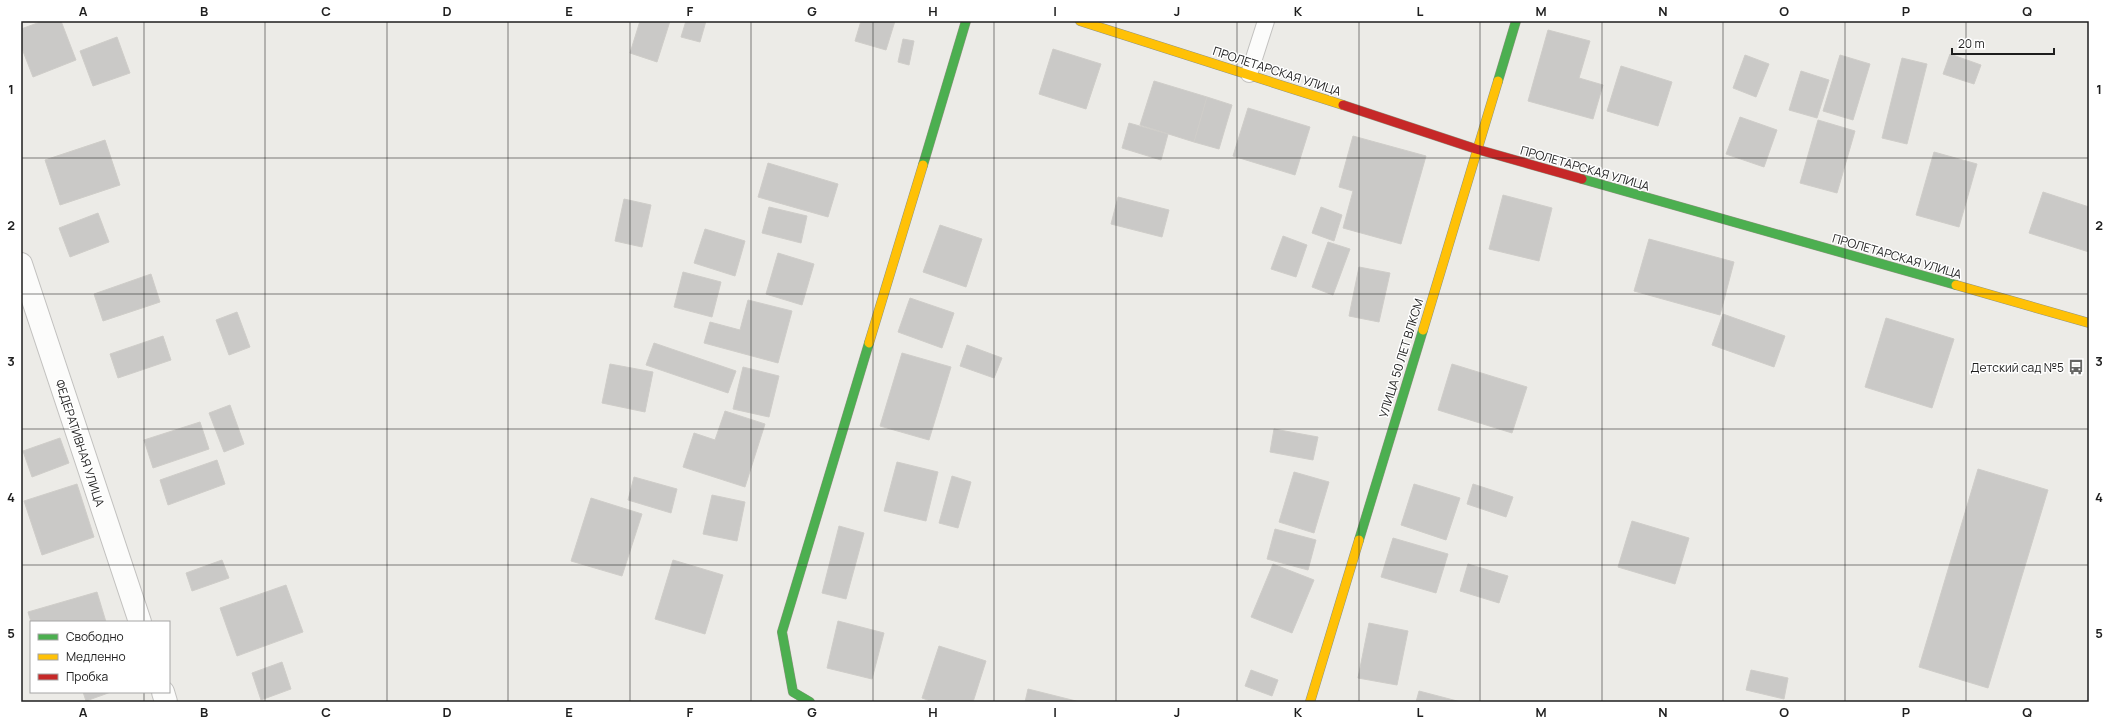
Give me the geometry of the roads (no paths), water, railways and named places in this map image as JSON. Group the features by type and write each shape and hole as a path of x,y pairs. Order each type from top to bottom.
{"street":[{"path":"810,702 793,692 782,632 966,21"},
{"name":"ПРОЛЕТАРСКАЯ УЛИЦА","path":"1080,21 1249,74 1476,149 2089,323"},
{"name":"УЛИЦА 50 ЛЕТ ВЛКСМ","path":"1310,702 1476,149 1516,21"},
{"name":"ФЕДЕРАТИВНАЯ УЛИЦА","path":"21,264 140,621"}],"lane":[{"path":"1249,74 1266,21"}],"place":[{"name":"Детский сад №5","path":"2076,367"}]}
